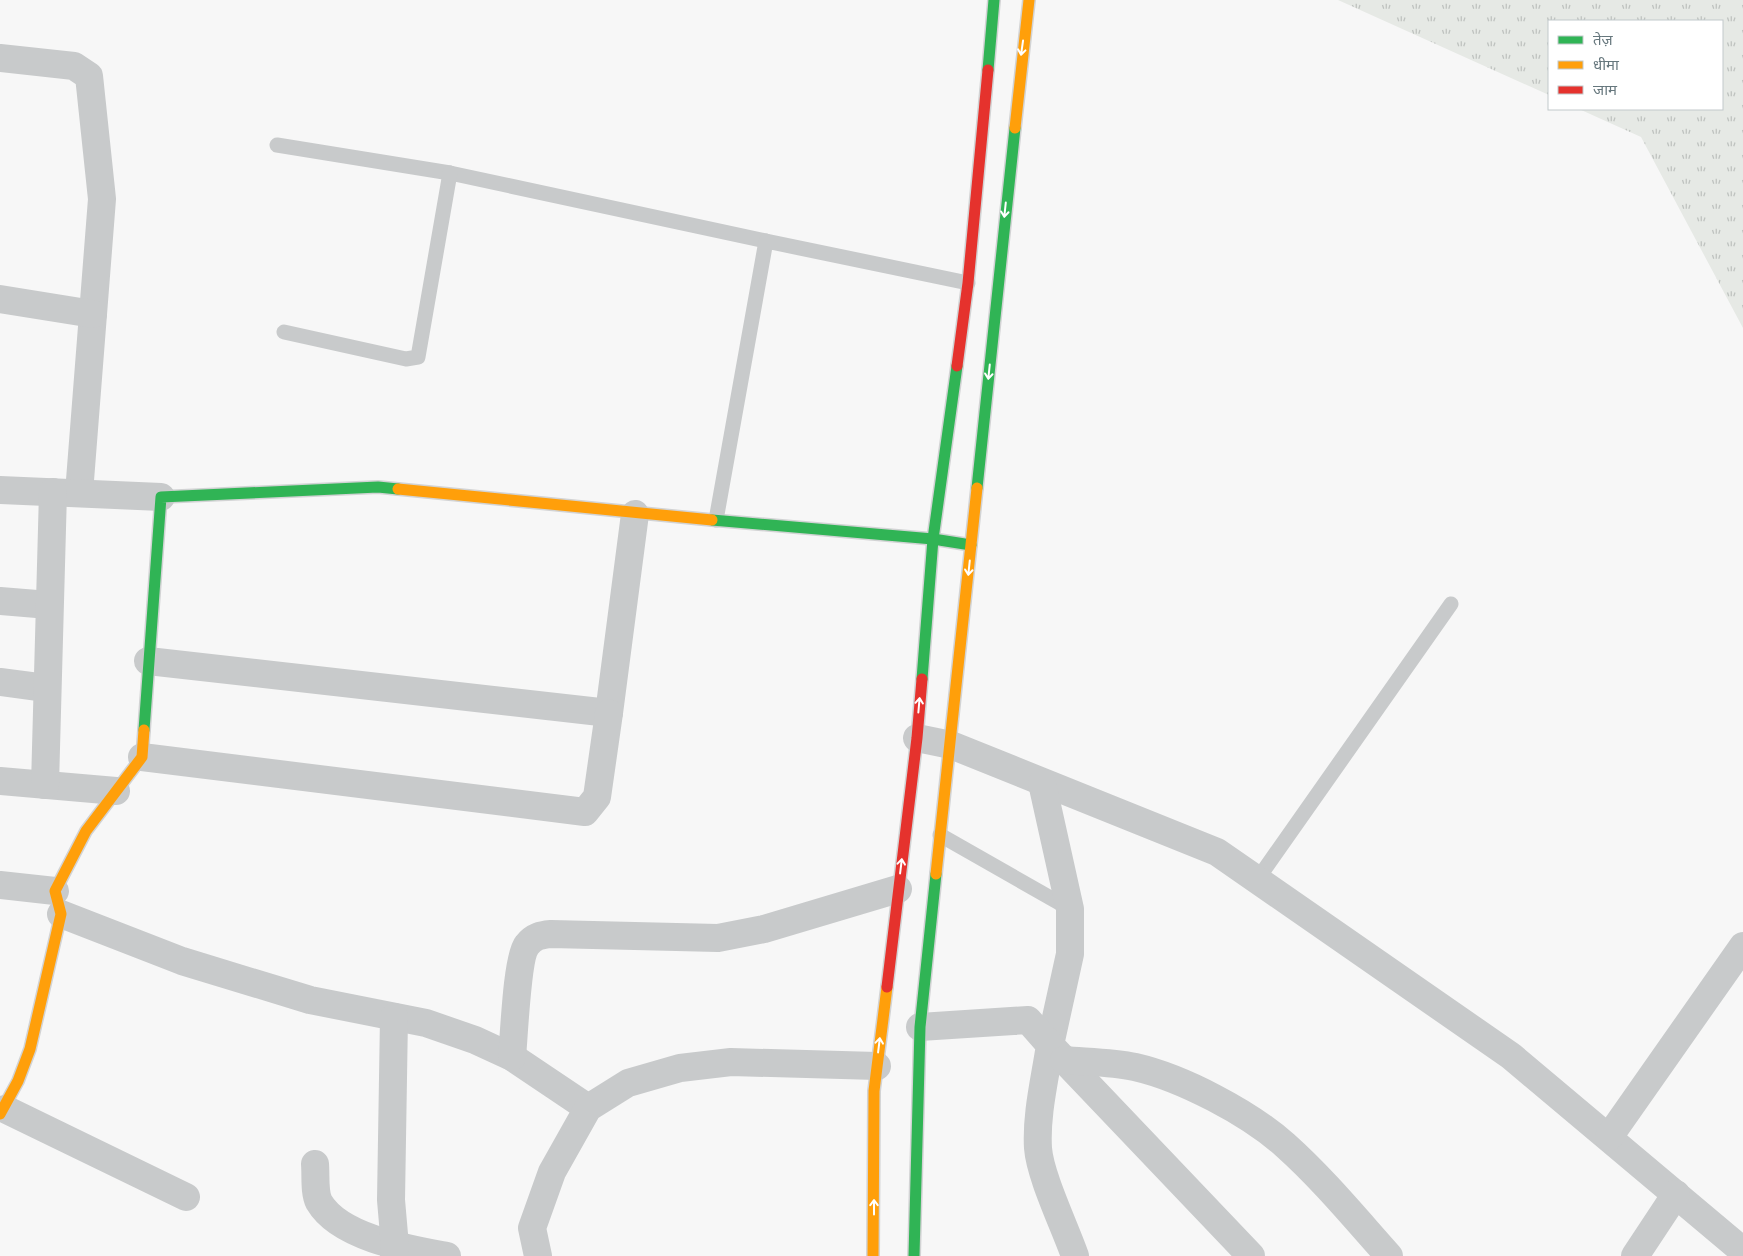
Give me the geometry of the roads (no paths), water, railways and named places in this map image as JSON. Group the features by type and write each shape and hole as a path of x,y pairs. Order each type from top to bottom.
{"main road":[{"path":"873,1256 874,1091 917,738 933,539 968,282 994,0"},
{"path":"914,1256 920,1027 1029,0"},
{"path":"2,1112 18,1081 30,1049 58,902 86,831 142,757 148,661 155,604 161,498 378,487 635,514 933,539 971,545"}],"street":[{"path":"0,58 74,66 89,76 102,199 93,314 49,605 44,785"},
{"path":"0,299 93,314"},
{"path":"0,490 161,498"},
{"path":"142,757 585,812 597,798 635,514"},
{"path":"0,601 49,605"},
{"path":"148,661 609,713"},
{"path":"0,682 46,688"},
{"path":"917,738 951,745 1216,852 1511,1056 1743,1251"},
{"path":"0,781 116,792"},
{"path":"1042,782 1070,910 1070,954 1057,1053 1038,1126 1038,1149 1042,1168 1075,1256"},
{"path":"0,884 58,902 182,961 310,1000 426,1023 475,1040 512,1057 588,1108"},
{"path":"512,1057 522,963 526,946 536,936 551,934 718,938 764,929 898,889"},
{"path":"1608,1137 1743,946"},
{"path":"394,1017 390,1200 394,1251"},
{"path":"920,1027 1028,1020 1057,1053 1251,1256"},
{"path":"1057,1053 1135,1067 1178,1081 1233,1108 1284,1144 1329,1188 1389,1256"},
{"path":"538,1256 532,1228 552,1172 588,1108 628,1083 680,1068 731,1062 877,1066"},
{"path":"2,1112 186,1197"},
{"path":"315,1164 318,1200 328,1213 352,1230 394,1251 447,1256"},
{"path":"1635,1256 1676,1194"}],"lane":[{"path":"277,145 450,173 968,282"},
{"path":"284,332 406,359 418,356 450,173"},
{"path":"716,520 766,241"},
{"path":"1257,880 1451,604"},
{"path":"940,835 1070,910"}]}
